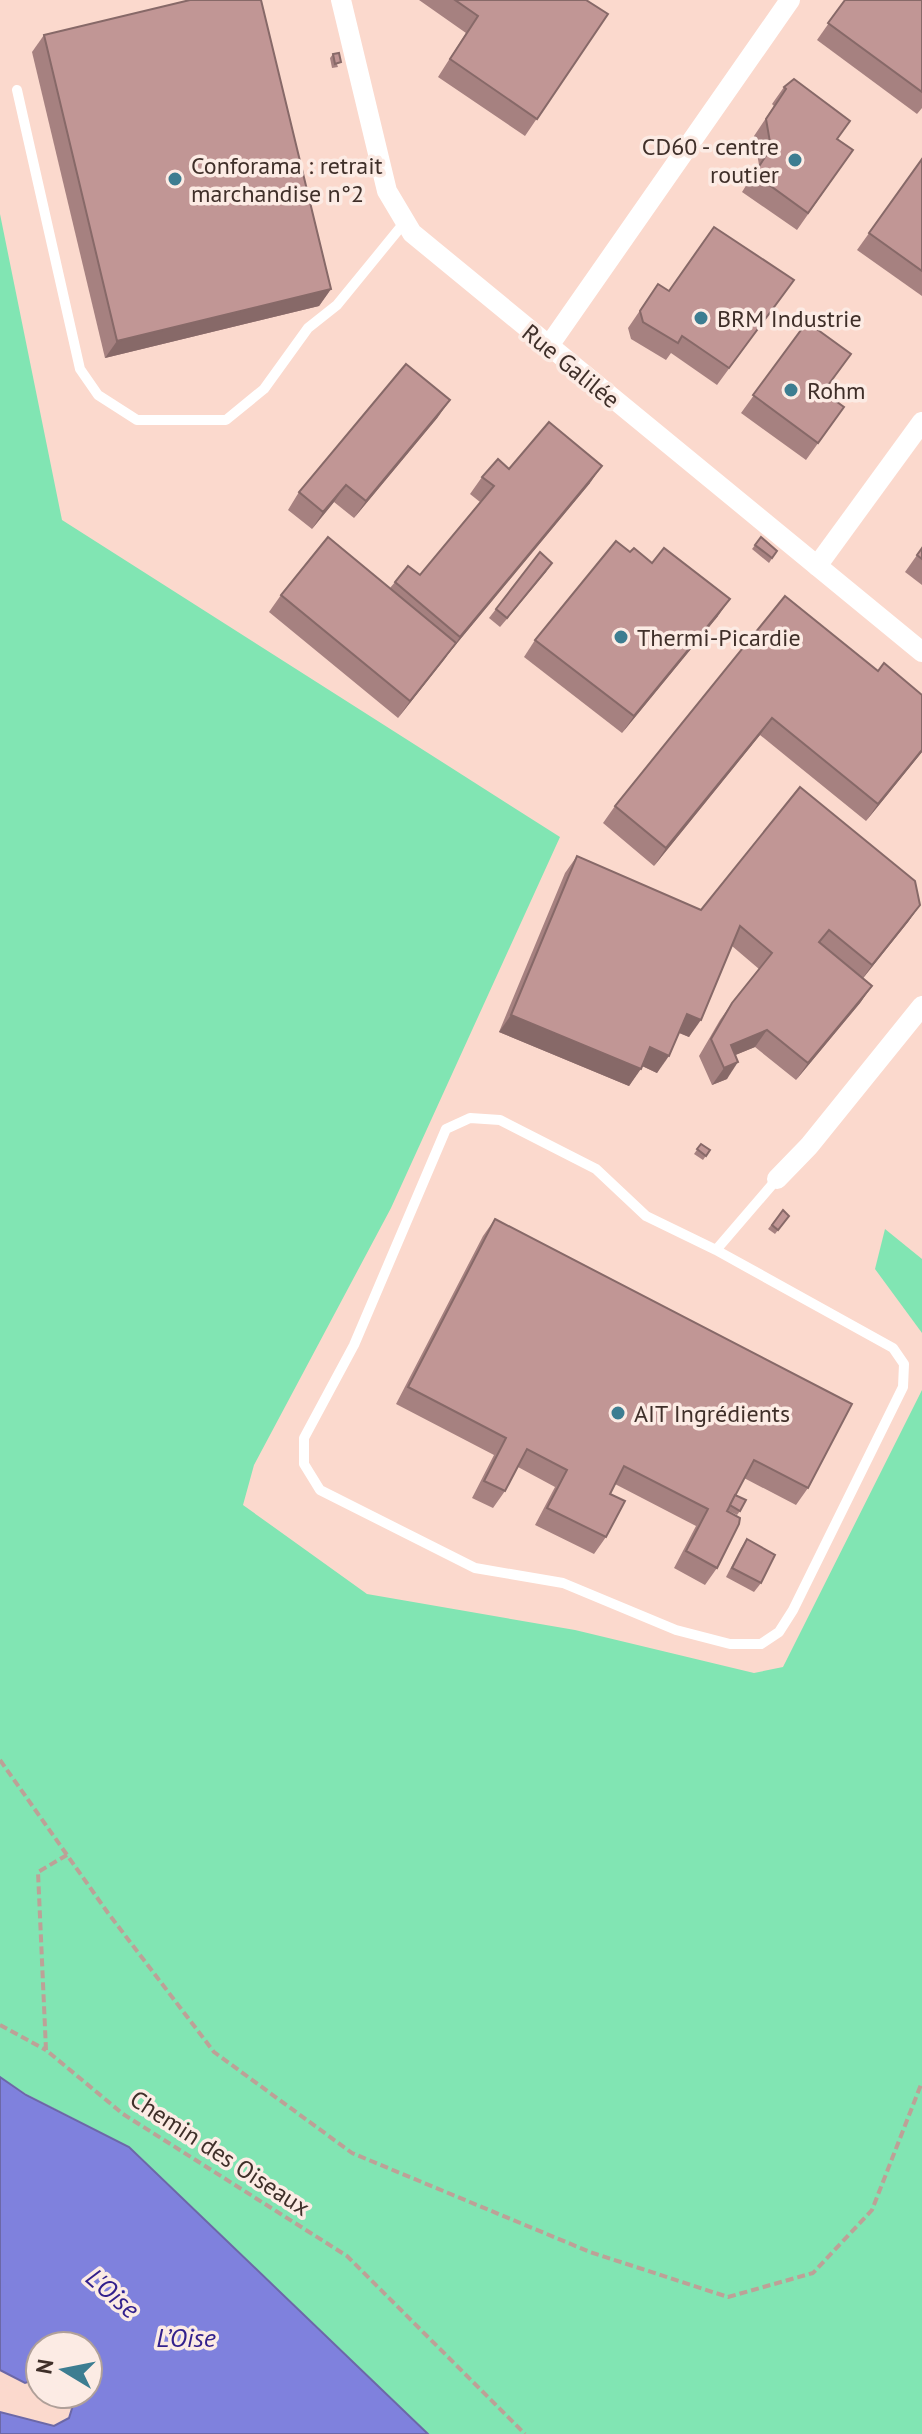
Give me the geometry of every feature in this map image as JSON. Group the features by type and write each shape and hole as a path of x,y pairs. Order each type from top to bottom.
{"street":[{"name":"Rue Galilée","path":"341,0 383,176 404,223 433,252 922,652"},
{"path":"548,347 790,0"},
{"path":"817,566 922,422"},
{"path":"777,1179 809,1146 922,1006"}],"lane":[{"path":"17,90 80,369 98,395 137,420 226,420 264,389 308,328 337,305 404,223"},
{"path":"470,1118 500,1120 596,1169 646,1216 716,1250 893,1348 904,1364 903,1387 793,1610 779,1632 761,1644 730,1644 676,1630 563,1583 475,1568 320,1490 304,1464 304,1438 354,1345 446,1129 470,1118"},
{"path":"716,1250 777,1179"}],"path":[{"path":"0,1760 214,2052 352,2153 590,2252 728,2297 813,2273 872,2210 922,2082"},
{"path":"46,2050 38,1872 67,1855"},
{"name":"Chemin des Oiseaux","path":"0,2025 46,2050 123,2114 347,2256 525,2434"}],"green space":[{"path":"0,214 62,520 560,837 391,1208 254,1465 243,1505 367,1594 575,1630 754,1673 783,1667 922,1390 922,2434 428,2434 129,2147 26,2094 0,2077"},
{"path":"885,1229 922,1259 922,1333 875,1269"}],"water":[{"name":"L’Oise","path":"0,2077 26,2095 129,2147 428,2434 0,2434 0,2412 54,2426 69,2418 72,2410 104,2410 104,2330 24,2330 24,2382 0,2370"}],"building":[{"name":"Conforama : retrait marchandise n°2","path":"190,0 261,0 331,289 117,341 44,35"},
{"path":"455,0 586,0 608,14 537,119 450,59 478,16"},
{"path":"845,0 922,0 922,92 828,23"},
{"path":"339,53 341,62 335,64 333,54"},
{"name":"CD60 - centre routier","path":"794,79 850,121 837,139 853,150 808,213 754,174 771,148 766,119 786,89 784,87"},
{"path":"922,159 922,271 869,233"},
{"name":"BRM Industrie","path":"714,227 794,280 729,368 682,336 678,343 643,322 640,311 658,284 669,291"},
{"name":"Rohm","path":"807,322 851,354 823,392 844,407 818,443 753,395"},
{"path":"406,364 450,400 366,501 346,485 323,512 299,492"},
{"path":"549,422 602,466 460,637 395,582 408,566 420,575 494,486 482,477 498,459 509,469"},
{"path":"328,537 456,643 410,701 281,595"},
{"path":"761,537 777,551 772,558 755,545"},
{"name":"Thermi-Picardie","path":"616,541 630,552 634,548 652,563 664,548 730,599 634,716 535,640"},
{"path":"540,552 552,563 507,618 496,609"},
{"path":"785,596 878,671 884,663 922,695 922,750 878,804 772,718 666,848 615,806"},
{"path":"800,787 915,881 920,905 872,965 829,930 819,942 872,986 808,1063 767,1030 731,1045 738,1062 724,1068 711,1039 732,1003 772,953 740,926 701,1020 687,1014 669,1056 650,1047 641,1069 511,1015 577,856 701,910"},
{"path":"701,1144 710,1150 706,1156 697,1149"},
{"path":"783,1210 789,1216 778,1230 772,1225"},
{"name":"AIT Ingrédients","path":"495,1219 852,1404 808,1488 754,1460 727,1511 740,1518 739,1524 717,1568 686,1551 708,1509 624,1466 610,1494 625,1501 606,1537 547,1508 567,1470 527,1449 505,1491 484,1481 506,1438 408,1387"},
{"path":"735,1495 746,1500 740,1511 730,1505"},
{"path":"747,1539 775,1555 761,1583 732,1568"}],"place":[{"name":"CD60 - centre routier","path":"795,160"},
{"name":"Conforama : retrait marchandise n°2","path":"175,179"},
{"name":"BRM Industrie","path":"701,318"},
{"name":"Rohm","path":"791,390"},
{"name":"Thermi-Picardie","path":"621,637"},
{"name":"AIT Ingrédients","path":"618,1413"}],"water label":[{"name":"L'Oise","path":"113,2293"}]}
